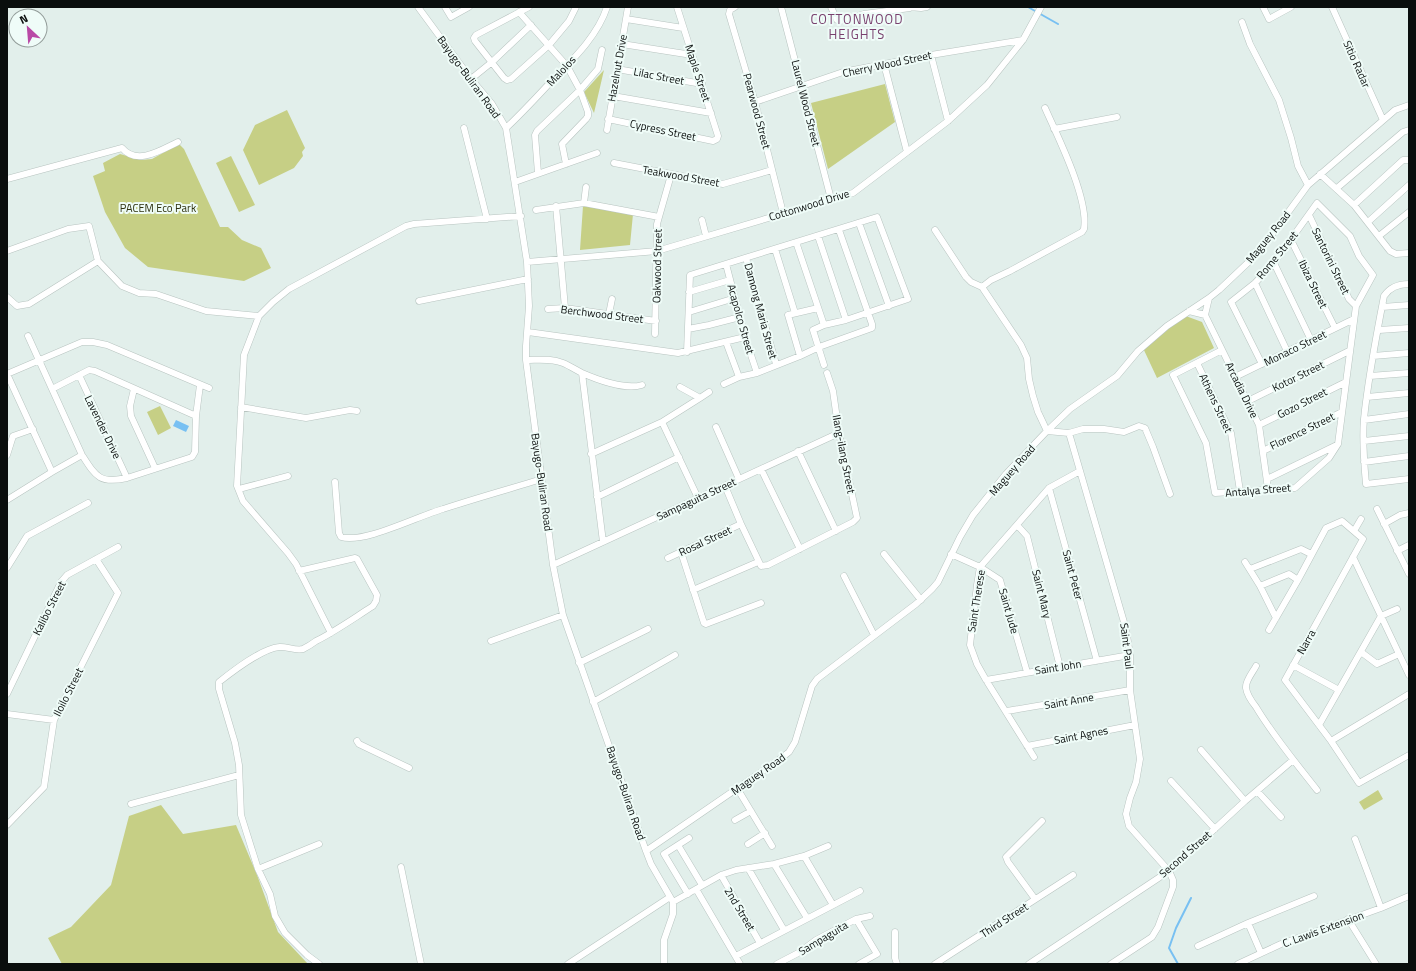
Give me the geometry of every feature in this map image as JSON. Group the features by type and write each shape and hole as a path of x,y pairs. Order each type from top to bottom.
{"street":[{"name":"Bayugo-Buliran Road","path":"418,7 471,79 492,104 506,128 527,262 529,306 526,360 553,564 563,615 646,851 651,864 671,899"},
{"path":"445,7 451,17 469,7"},
{"path":"529,7 474,36 475,42 504,78 509,80 549,45 569,21 576,7"},
{"name":"Malolos","path":"506,128 567,66 589,40 607,7"},
{"name":"Hazelnut Drive","path":"607,130 628,7"},
{"name":"Maple Street","path":"677,7 718,136 717,139"},
{"name":"Laurel Wood Street","path":"781,7 830,199"},
{"path":"832,7 838,20 840,21 864,14 910,7 927,7"},
{"name":"Cottonwood Drive","path":"527,262 658,251 853,192 948,121 987,85 1023,40 1040,7"},
{"path":"1262,7 1269,19"},
{"path":"1267,26 1269,19 1291,7"},
{"name":"Sitio Radar","path":"1332,7 1383,120"},
{"name":"Pearwood Street","path":"732,8 729,14 755,102 783,213"},
{"path":"520,12 567,66 580,90 588,112 588,116 562,144 566,164"},
{"path":"626,18 683,28"},
{"path":"1242,22 1250,44 1279,100 1298,166 1308,185"},
{"path":"471,79 492,62 531,25"},
{"name":"Cherry Wood Street","path":"755,102 843,72 931,55 1023,40"},
{"path":"622,44 692,55"},
{"path":"538,173 535,135 537,131 580,90 598,69 602,50"},
{"path":"931,55 948,121"},
{"path":"884,64 907,152"},
{"name":"Lilac Street","path":"617,68 702,84"},
{"path":"613,96 711,113"},
{"name":"Maguey Road","path":"646,851 789,752 795,742 810,692 817,679 921,600 938,582 951,554 973,515 1006,474 1047,430 1070,410 1117,376 1138,351 1167,326 1209,298 1256,255 1308,185 1383,120 1396,110 1409,105"},
{"path":"982,287 991,280 1082,232 1084,229 1080,198 1072,172 1045,108"},
{"path":"1054,129 1116,117"},
{"name":"Cypress Street","path":"608,119 713,141 717,139"},
{"path":"464,128 487,219"},
{"path":"1337,188 1403,132 1409,130"},
{"path":"7,179 122,148 128,154 147,156 178,142"},
{"path":"515,182 597,153"},
{"path":"1354,205 1403,160 1409,160"},
{"name":"Teakwood Street","path":"614,163 723,184 772,170"},
{"path":"1320,174 1354,205 1390,251 1396,254 1409,253"},
{"name":"Oakwood Street","path":"655,334 658,224 671,175"},
{"path":"1368,222 1409,185"},
{"path":"584,203 586,187"},
{"path":"536,210 584,203 659,217"},
{"name":"Rome Street","path":"1262,364 1231,302 1255,283 1274,263 1317,203 1350,236 1359,256 1374,275"},
{"path":"556,206 565,308"},
{"path":"1379,236 1409,212"},
{"name":"Santorini Street","path":"1309,215 1349,299 1356,306"},
{"path":"331,633 288,553 243,501 238,486 244,355 259,316 289,289 406,226 414,224 521,216"},
{"path":"687,352 690,275 860,224 877,217 908,299 846,320 824,325 814,330 824,365"},
{"path":"702,220 706,236"},
{"path":"860,224 889,306"},
{"path":"7,251 68,229 89,226 98,262 122,286 139,293 156,294 206,311 259,316"},
{"path":"724,384 739,377 756,373 819,347 870,329 872,325 839,230"},
{"path":"936,230 966,278 982,287 1021,345 1027,358 1029,379 1033,396 1038,412 1047,430 1069,433 1083,429 1104,429 1124,432 1139,426 1145,428 1170,494"},
{"path":"818,236 846,320"},
{"name":"Ibiza Street","path":"1291,240 1335,328"},
{"path":"796,242 824,325"},
{"path":"775,249 795,313"},
{"name":"Damong Maria Street","path":"746,258 776,364"},
{"path":"7,297 17,306 29,304 98,262"},
{"path":"1274,263 1311,340"},
{"name":"Acapolco Street","path":"726,264 756,373"},
{"name":"Antalya Street","path":"1222,350 1173,375 1206,442 1215,493 1295,488 1329,458 1338,444 1356,306 1374,275"},
{"path":"419,301 528,278"},
{"path":"689,292 730,280"},
{"path":"1255,283 1287,351"},
{"path":"1409,284 1396,286 1386,292 1384,296 1379,330 1373,356 1364,420 1364,462 1366,484 1409,479"},
{"path":"689,312 735,298"},
{"path":"1189,311 1206,317 1209,298"},
{"path":"609,314 612,299"},
{"path":"1382,308 1409,305"},
{"name":"Berchwood Street","path":"548,309 565,308 656,321"},
{"path":"800,356 788,315 818,308"},
{"path":"688,329 740,317"},
{"name":"Arcadia Drive","path":"1206,317 1259,425 1268,489"},
{"name":"Monaco Street","path":"1235,377 1354,319"},
{"path":"1379,330 1409,328"},
{"path":"528,332 678,353 745,337"},
{"path":"28,336 82,456 93,472 100,478 118,480 128,478 192,457 194,452 196,416 200,385"},
{"path":"52,472 7,374 82,342 93,342 107,345 209,388"},
{"path":"726,342 739,377"},
{"name":"Kotor Street","path":"1248,402 1349,351"},
{"path":"1373,356 1409,353"},
{"path":"526,360 550,360 563,363 582,373 622,386 636,387 642,385"},
{"name":"Athens Street","path":"1197,363 1231,432 1240,491"},
{"path":"52,390 89,370 95,371 196,416"},
{"path":"582,373 603,542"},
{"name":"Ilang-ilang Street","path":"827,373 832,391 839,433 857,518 853,522 836,531"},
{"path":"1370,376 1409,373"},
{"name":"Lavender Drive","path":"79,376 128,478"},
{"name":"Gozo Street","path":"1259,425 1346,382"},
{"path":"680,387 700,398"},
{"path":"134,389 130,406 131,416 155,468"},
{"path":"591,454 662,422 709,392"},
{"path":"1367,398 1409,393"},
{"path":"241,407 306,418 350,410 357,411"},
{"name":"Florence Street","path":"1263,451 1342,412"},
{"path":"1364,420 1409,414"},
{"path":"662,422 680,457 698,498"},
{"path":"716,427 739,479"},
{"path":"7,456 13,436 32,429"},
{"name":"Sampaguita Street","path":"553,564 839,433"},
{"name":"Saint Paul","path":"1069,433 1126,629 1130,655 1130,690 1140,759 1136,782 1126,814 1129,826 1169,871"},
{"path":"1364,441 1409,436"},
{"path":"1267,479 1338,444"},
{"path":"725,486 758,562 761,566 765,567 836,531 798,451"},
{"path":"7,499 82,456"},
{"path":"1364,462 1409,456"},
{"path":"597,497 680,457"},
{"path":"760,469 800,549"},
{"name":"Saint Therese","path":"1034,757 1007,711 986,680 977,664 970,646 980,568 1049,488 1080,471"},
{"path":"239,490 288,476"},
{"path":"335,482 339,533 341,537 349,539 366,536 405,524 441,509 542,479"},
{"name":"Saint Peter","path":"1049,488 1097,661"},
{"path":"7,568 27,536 88,503"},
{"path":"1377,509 1407,576"},
{"path":"1384,524 1400,515 1409,513"},
{"path":"1269,630 1326,528 1342,521 1354,531 1361,519"},
{"name":"Rosal Street","path":"668,558 741,524"},
{"name":"Saint Mary","path":"1017,525 1027,536 1060,667"},
{"name":"Narra","path":"1354,531 1363,539 1285,680 1331,741 1360,783 1408,758"},
{"path":"1397,551 1409,545"},
{"name":"Kalibo Street","path":"7,694 61,582 68,575 118,548"},
{"path":"1250,569 1301,548 1311,554"},
{"path":"681,552 704,623 706,624 761,602"},
{"path":"884,554 921,600"},
{"name":"Saint Jude","path":"951,554 980,568 1000,580 1026,672"},
{"path":"1353,557 1409,675"},
{"path":"299,571 355,558 357,559 377,595 376,601 373,606 303,649 291,649 280,646 271,648 259,654 219,682 219,689 235,743 239,765 241,815 258,869 270,894 276,916 284,933 307,955 320,964"},
{"name":"Iloilo Street","path":"7,825 44,787 54,720 118,593 96,559"},
{"path":"693,590 758,562"},
{"path":"1245,562 1260,586 1276,618"},
{"path":"1260,586 1289,574 1298,580"},
{"path":"844,576 874,635"},
{"path":"1319,725 1381,616 1396,609"},
{"path":"491,641 563,615"},
{"path":"579,663 648,629"},
{"path":"1361,652 1375,664 1399,654"},
{"path":"593,702 674,655"},
{"name":"Saint John","path":"986,680 1130,655"},
{"path":"1293,665 1339,690"},
{"path":"1256,666 1247,683 1246,687 1248,694 1261,716 1317,790"},
{"name":"Saint Anne","path":"1007,711 1130,690"},
{"path":"1331,741 1409,694"},
{"path":"7,714 54,720"},
{"name":"Saint Agnes","path":"1027,746 1135,725"},
{"path":"357,741 359,744 409,768"},
{"path":"1201,750 1245,801"},
{"name":"Second Street","path":"1029,964 1169,871 1245,801 1293,760"},
{"path":"131,804 239,775"},
{"path":"1171,781 1215,829"},
{"path":"737,788 772,846"},
{"path":"1257,791 1281,817"},
{"path":"735,820 751,811"},
{"path":"1035,900 1006,857 1042,821"},
{"path":"748,844 764,833"},
{"path":"688,894 664,854 689,838"},
{"path":"1355,840 1381,908"},
{"path":"258,869 319,844"},
{"path":"678,845 740,964"},
{"path":"568,964 671,899 688,894 720,875 736,870 774,864 804,856 828,846"},
{"path":"804,856 833,905"},
{"path":"774,864 808,918"},
{"path":"402,867 421,964"},
{"path":"748,868 784,930"},
{"path":"1111,964 1152,937 1158,927 1173,887 1173,880 1169,871"},
{"name":"2nd Street","path":"720,875 760,943"},
{"name":"Third Street","path":"935,964 1073,875"},
{"path":"736,956 860,891"},
{"path":"1198,946 1248,922 1314,896"},
{"name":"C. Lawis Extension","path":"1239,964 1281,944 1381,908 1409,896"},
{"path":"664,964 664,940 673,914 671,899"},
{"name":"Sampaguita","path":"779,964 830,932 856,918 870,916"},
{"path":"856,918 877,954 859,964"},
{"path":"1348,919 1376,964"},
{"path":"1248,922 1261,953"},
{"path":"895,932 895,958 897,964"}],"green space":[{"path":"604,70 594,113 584,92"},
{"path":"885,84 895,122 828,169 811,103"},
{"path":"287,110 305,148 302,152 303,156 294,168 259,185 243,150 255,125"},
{"name":"PACEM Eco Park","path":"179,144 184,149 220,227 228,227 242,240 261,248 271,268 244,281 148,267 125,248 105,212 93,176 105,171 103,163 120,154 141,160 152,159"},
{"path":"231,156 255,205 239,212 216,163"},
{"path":"583,206 633,214 630,245 580,250"},
{"path":"1183,315 1202,322 1214,348 1157,378 1143,348"},
{"path":"160,406 171,428 158,435 147,412"},
{"path":"1378,790 1383,799 1364,810 1359,802"},
{"path":"161,805 183,834 236,825 257,875 278,932 308,964 62,964 48,938 71,927 111,885 129,816"}],"water":[{"path":"176,420 189,426 186,432 173,426"}],"waterway":[{"path":"1028,7 1058,24"},
{"path":"1178,964 1169,948 1176,928 1191,898"}],"district":[{"name":"COTTONWOOD HEIGHTS","path":"857,26"}]}
